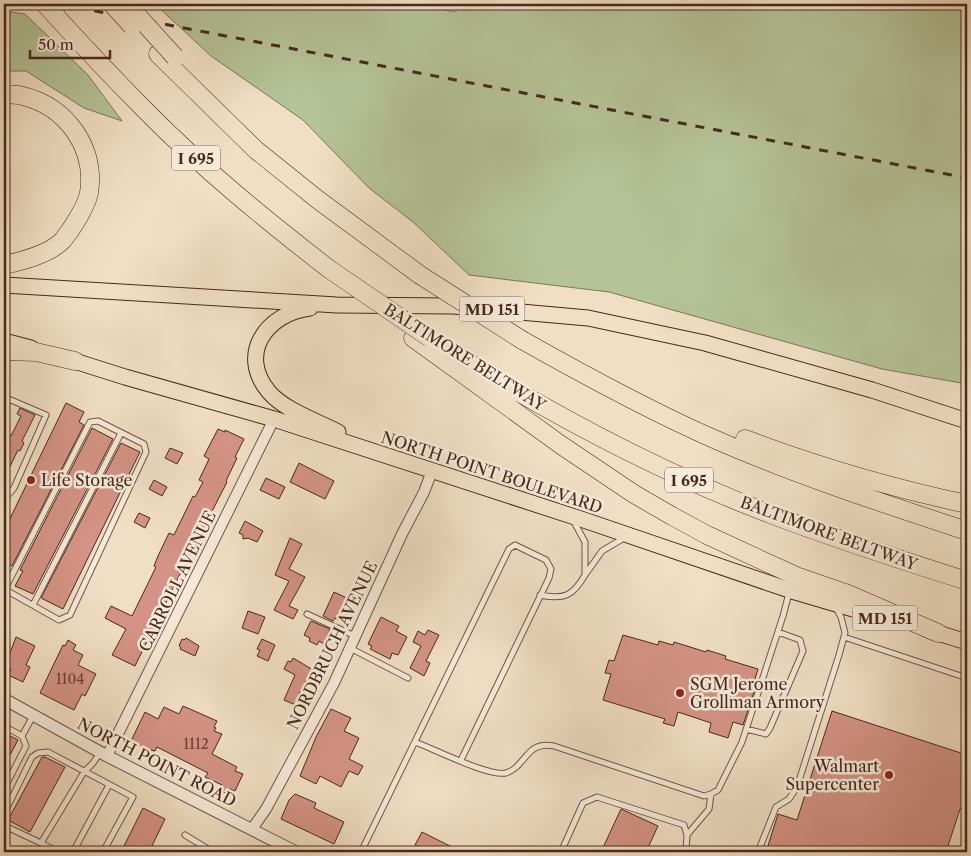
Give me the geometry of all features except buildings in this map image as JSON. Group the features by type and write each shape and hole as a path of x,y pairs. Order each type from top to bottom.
{"highway":[{"name":"BALTIMORE BELTWAY","path":"45,4 148,113 220,181 281,232 421,338 560,416 627,451 697,484 770,514 862,547 967,581"},
{"name":"I 695","path":"112,4 158,54 256,150 316,199 420,275 522,340 643,406 714,439 786,469 967,531"},
{"path":"127,4 175,57 316,199"},
{"path":"4,94 22,95 46,104 65,119 79,136 87,155 90,175 88,195 78,218 62,241 38,255 4,265"},
{"path":"421,338 576,456 672,516 707,535 796,576 848,594 938,633"},
{"path":"522,340 630,391 734,435 845,474 967,504"},
{"path":"4,352 36,352 75,361"}],"main road":[{"name":"MD 151","path":"4,285 337,305 453,306 588,318 714,346 872,390 967,422"},
{"path":"337,305 300,309 286,315 268,328 257,345 258,373 263,384 277,400 383,454"},
{"name":"NORTH POINT BOULEVARD","path":"4,340 125,377 274,419 745,573 789,590 967,642"}],"street":[{"name":"CARROLL AVENUE","path":"104,754 274,419"},
{"name":"NORDBRUCH AVENUE","path":"252,829 266,809 334,682 402,534 424,492 432,471"},
{"name":"NORTH POINT ROAD","path":"4,698 33,716 104,754 296,852"}],"lane":[{"path":"4,398 46,416 14,488 8,495 4,494"},
{"path":"98,420 121,432 144,444 146,452 70,615 59,620 4,589 90,422 98,420"},
{"path":"33,605 121,432"},
{"path":"570,515 586,542 585,575"},
{"path":"540,595 556,598 567,596 577,588 602,552 629,536"},
{"path":"361,852 509,549 515,545 546,560 550,564 551,569 549,578 461,760"},
{"path":"415,742 486,771 504,773 511,771 537,746 544,744 704,796 711,794 718,790 742,742 778,632 789,590"},
{"path":"758,852 776,807 789,799 797,787 844,637 845,633 841,617 833,603"},
{"path":"307,614 355,636"},
{"path":"746,729 766,734 803,651 800,640 778,632"},
{"path":"844,637 967,678"},
{"path":"350,648 408,678"},
{"path":"22,736 33,716"},
{"path":"4,726 22,736 26,746 4,789"},
{"path":"4,814 32,757 38,752 48,752 133,797 103,852"},
{"path":"23,753 32,757"},
{"path":"41,843 84,772 104,754"},
{"path":"72,852 109,785"},
{"path":"687,835 709,808 711,794"},
{"path":"560,852 583,803 597,797 684,826 688,845 686,852"},
{"path":"4,822 7,827 58,852"},
{"path":"185,835 213,852"},
{"path":"963,852 967,836"}],"green space":[{"path":"155,4 420,4 454,12 466,4 967,4 967,384 882,369 609,292 469,275 413,222 369,188 303,120 211,56"},
{"path":"4,11 25,14 88,75 122,121 84,108 26,71 4,71"}],"railway":[{"path":"59,4 967,178"}],"place":[{"name":"Life Storage","path":"31,480"},
{"name":"SGM Jerome Grollman Armory","path":"680,693"},
{"name":"Walmart Supercenter","path":"889,775"}]}
